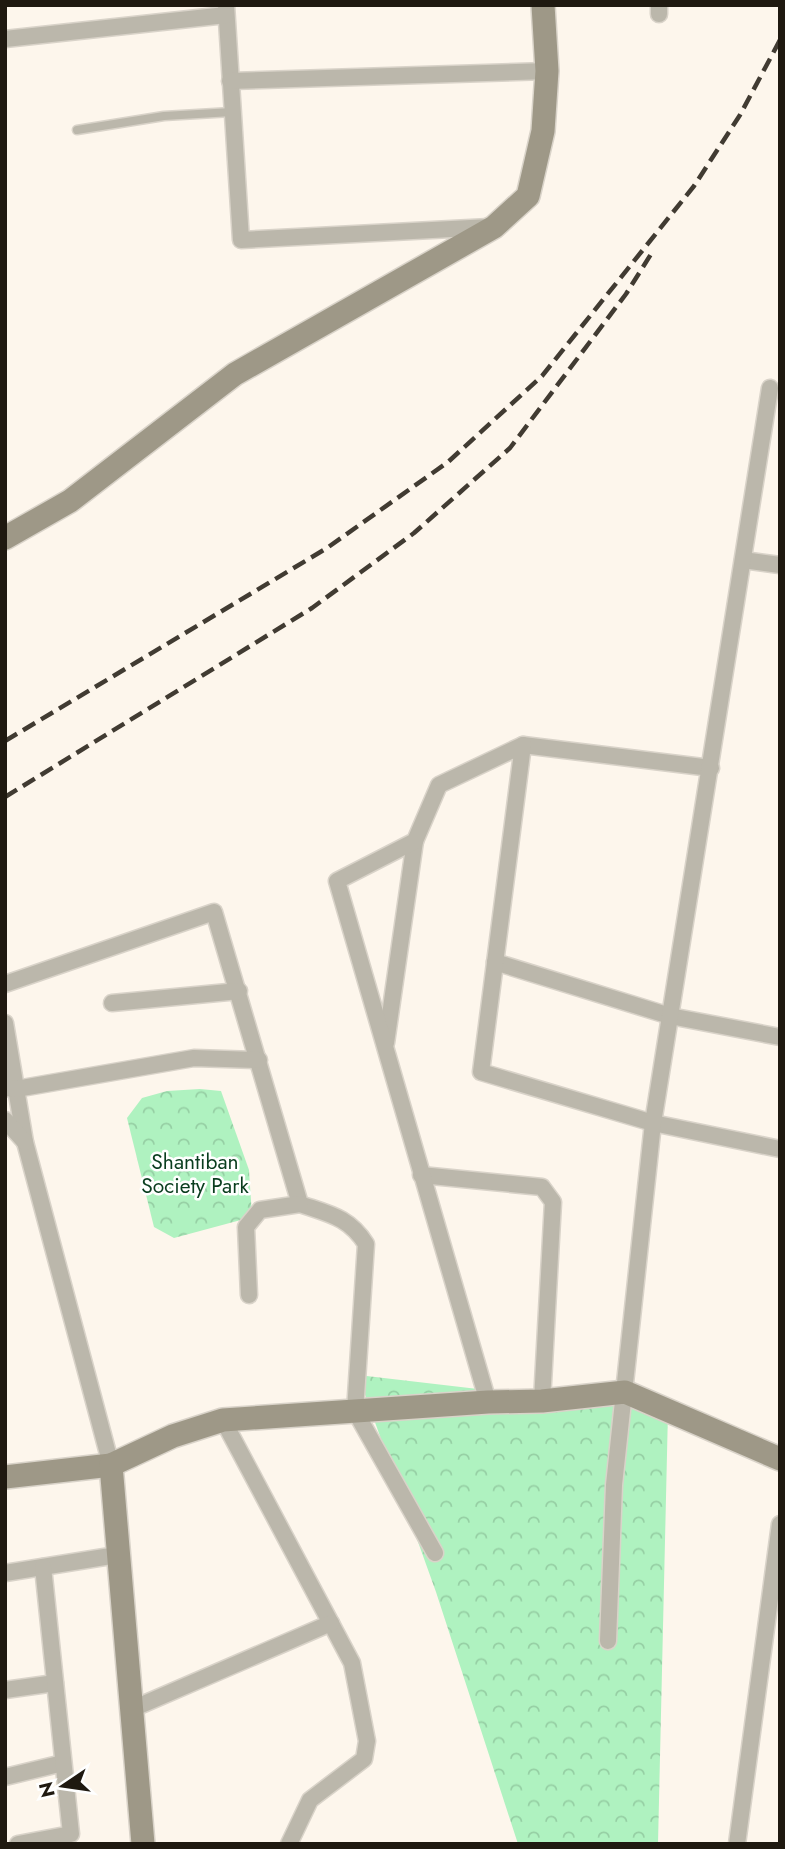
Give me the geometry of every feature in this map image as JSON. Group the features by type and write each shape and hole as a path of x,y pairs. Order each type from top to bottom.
{"main road":[{"path":"5,538 70,501 235,374 494,227 528,196 543,131 547,71 543,5"},
{"path":"5,1476 111,1465 173,1436 223,1420 488,1402 542,1401 625,1392 780,1459"},
{"path":"111,1465 143,1844"}],"street":[{"path":"5,39 226,10 241,240 494,227"},
{"path":"230,81 547,71"},
{"path":"608,1641 614,1485 653,1123 770,388"},
{"path":"743,560 780,565"},
{"path":"385,1050 415,841 439,785 523,745 711,768"},
{"path":"523,745 481,1072 653,1123 780,1149"},
{"path":"415,841 337,881 488,1402"},
{"path":"5,984 214,912 300,1204"},
{"path":"495,962 670,1016 780,1037"},
{"path":"112,1003 239,991"},
{"path":"5,1023 11,1089 111,1465"},
{"path":"11,1089 194,1058 259,1060"},
{"path":"5,1120 25,1142"},
{"path":"421,1175 542,1187 553,1202 542,1401"},
{"path":"249,1295 246,1227 260,1210 300,1204 337,1217 356,1228 366,1244 355,1411 435,1553"},
{"path":"223,1420 352,1663 367,1741 364,1759 310,1800 289,1844"},
{"path":"737,1844 780,1524"},
{"path":"5,1573 117,1555"},
{"path":"18,1844 71,1834 43,1567"},
{"path":"132,1709 331,1623"},
{"path":"5,1690 55,1683"},
{"path":"5,1777 63,1763"}],"lane":[{"path":"77,130 163,116 232,112"}],"green space":[{"name":"Shantiban Society Park","path":"167,1091 221,1091 249,1170 252,1217 174,1238 154,1227 127,1118 142,1098"},
{"path":"358,1375 668,1411 658,1844 518,1844 436,1592"}],"railway":[{"path":"5,741 327,548 448,462 542,376 694,186 740,115 780,40"},
{"path":"5,797 312,608 414,533 510,448 626,294 653,251"}]}
